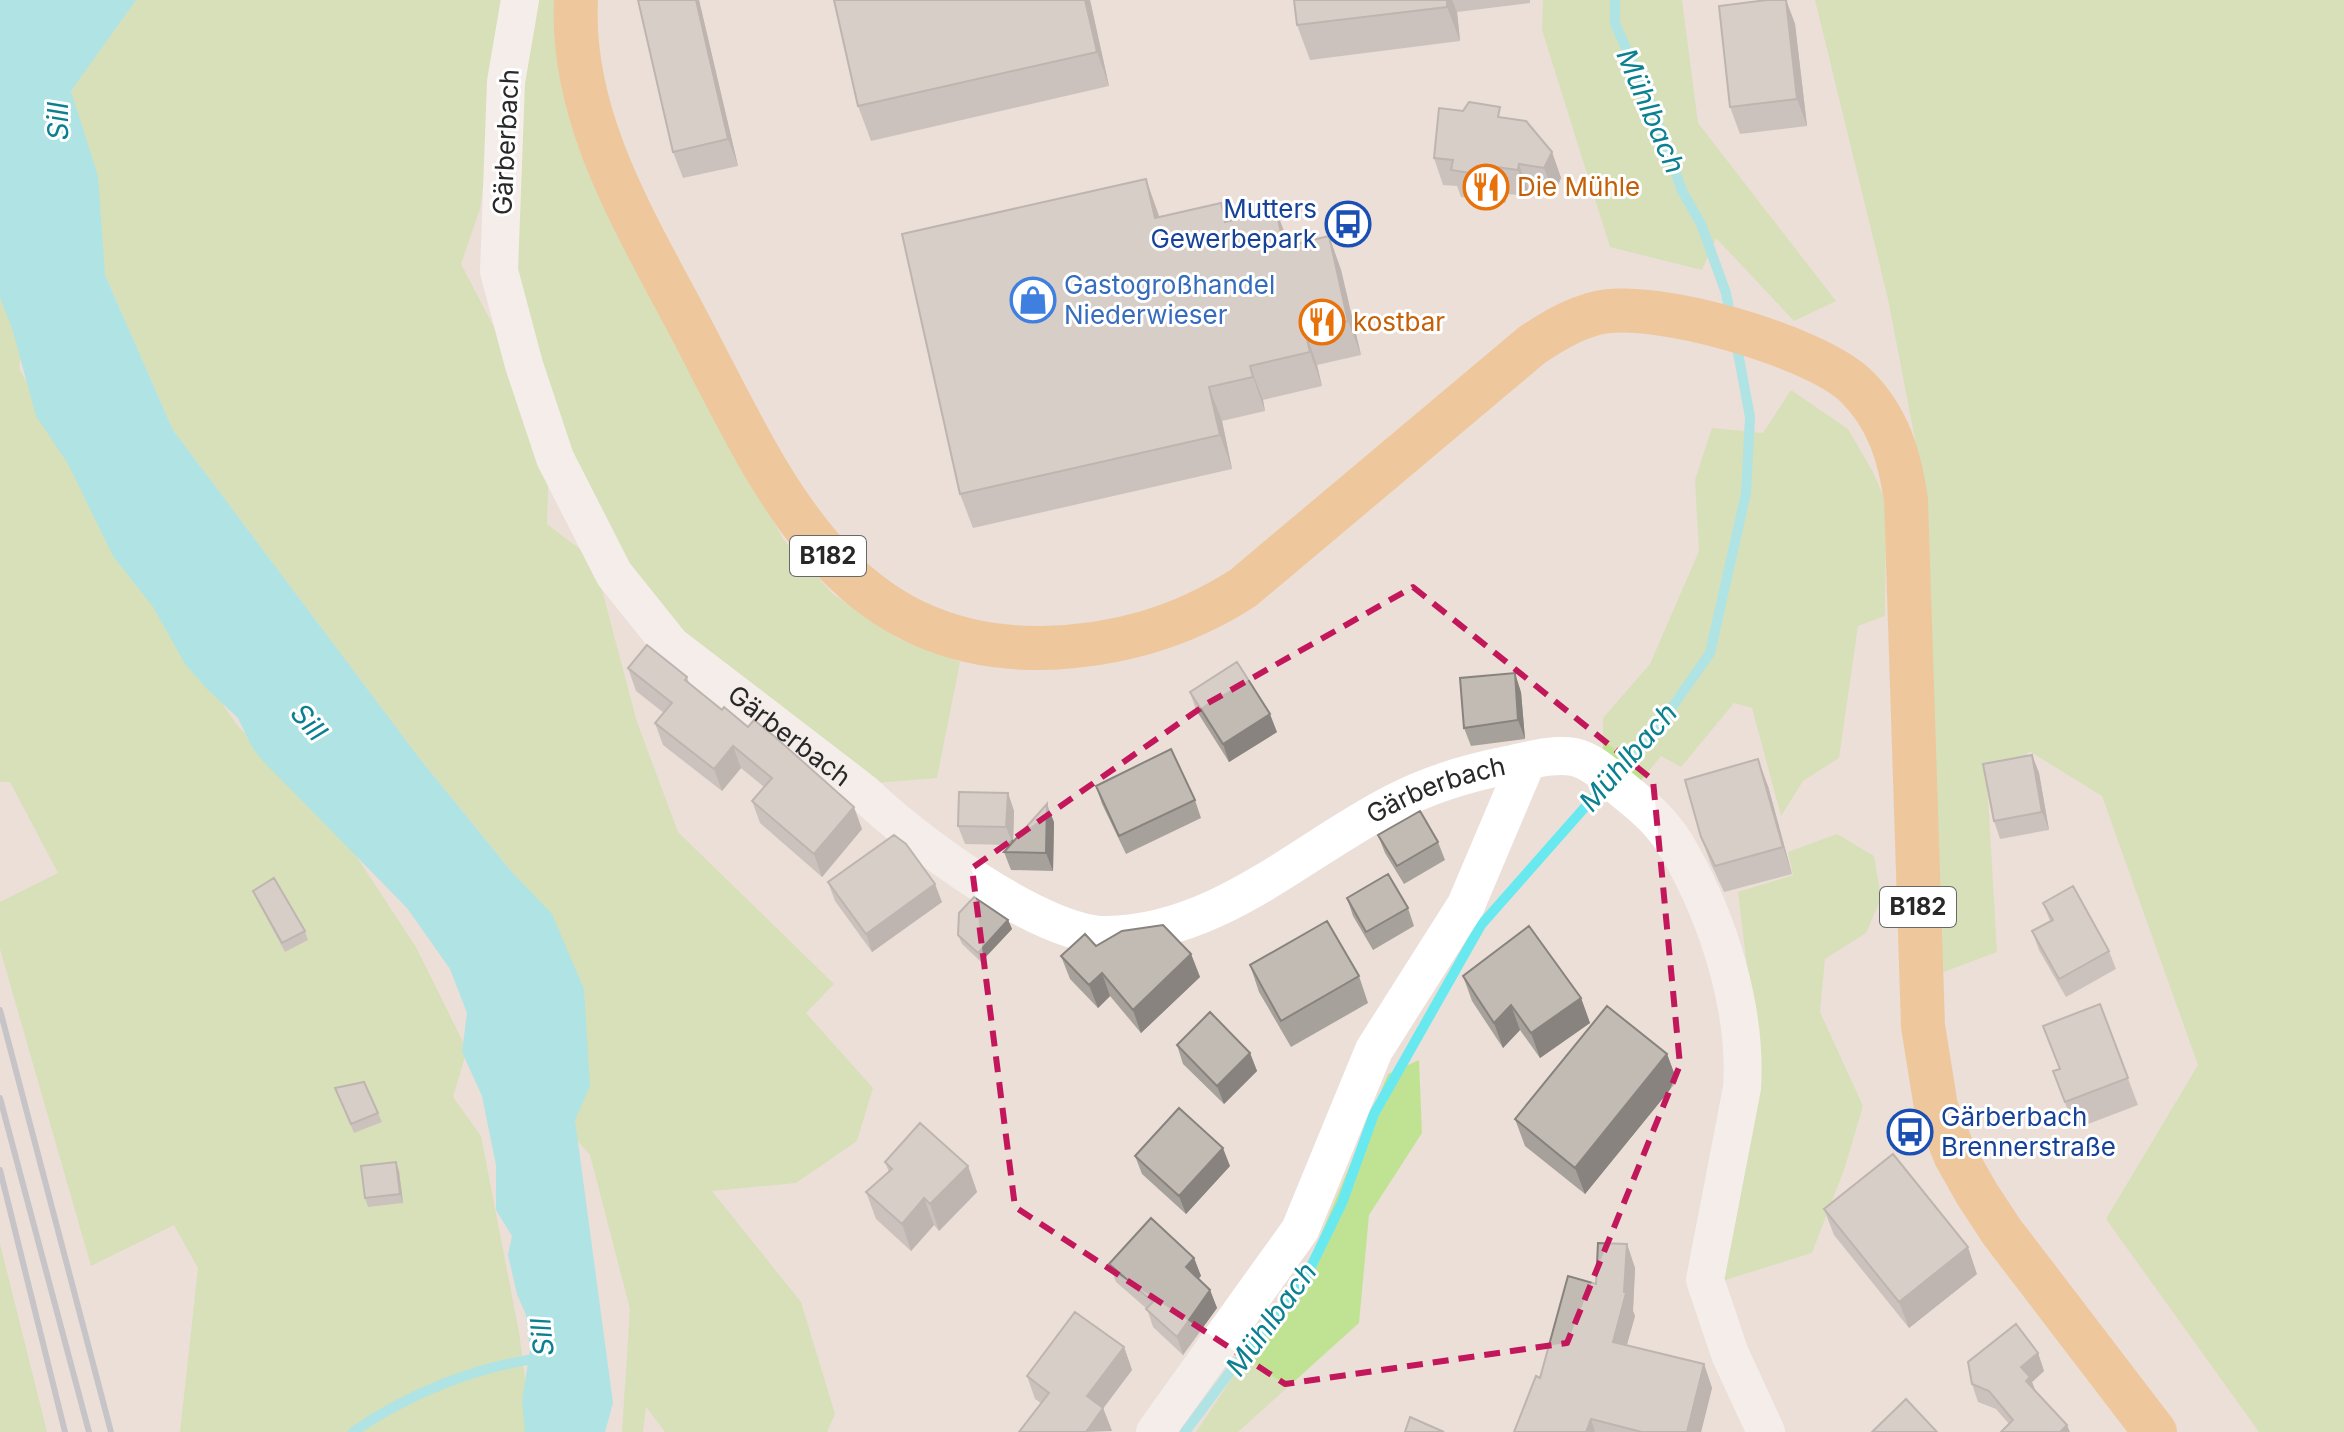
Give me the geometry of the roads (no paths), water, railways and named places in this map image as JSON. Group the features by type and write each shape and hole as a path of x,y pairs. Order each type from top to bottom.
{"main road":[{"name":"B182","path":"576,0 582,72 595,131 608,164 649,250 795,516 856,585 907,618 958,638 985,645 1029,648 1097,645 1154,632 1211,609 1243,588 1310,533 1532,345 1563,325 1599,312 1673,315 1723,327 1805,354 1854,384 1874,406 1894,444 1906,500 1923,1026 1936,1107 1955,1155 2002,1232 2155,1432"}],"street":[{"name":"Gärberbach","path":"520,0 506,82 499,271 520,353 555,458 614,574 671,645 864,793 892,821 1036,914 1086,933 1125,933 1168,925 1234,900 1370,816 1417,791 1476,771 1527,761 1574,757 1610,779 1657,817 1689,866 1727,965 1736,1000 1744,1057 1742,1088 1705,1280 1730,1354 1766,1432"},
{"name":"Gärberbach","path":"1155,1432 1300,1230 1374,1050 1466,905 1527,761"}],"water":[{"name":"Sill","path":"0,0 136,0 71,91 98,176 105,275 173,430 420,759 511,871 552,914 584,989 590,1086 575,1120 613,1403 605,1432 525,1432 522,1401 530,1350 526,1315 517,1294 508,1255 512,1236 496,1210 496,1165 482,1096 462,1052 467,1013 450,969 407,908 262,760 238,718 185,664 153,607 113,556 68,464 36,416 12,328 0,298"}],"waterway":[{"name":"Mühlbach","path":"1615,0 1615,24 1652,105 1682,191 1701,224 1726,293 1731,319"},
{"name":"Mühlbach","path":"1185,1432 1303,1283 1342,1203 1374,1114 1481,925 1668,713 1710,653 1746,493 1750,417 1736,342"},
{"name":"Sill","path":"353,1432 396,1406 443,1384 492,1368 542,1358"}],"railway":[{"path":"0,1010 111,1432"},
{"path":"0,1098 89,1432"},
{"path":"0,1170 65,1432"}],"place":[{"name":"Die Mühle","path":"1486,187"},
{"name":"Mutters Gewerbepark","path":"1348,224"},
{"name":"Gastogroßhandel Niederwieser","path":"1033,300"},
{"name":"kostbar","path":"1322,322"},
{"name":"Gärberbach Brennerstraße","path":"1910,1132"}]}
